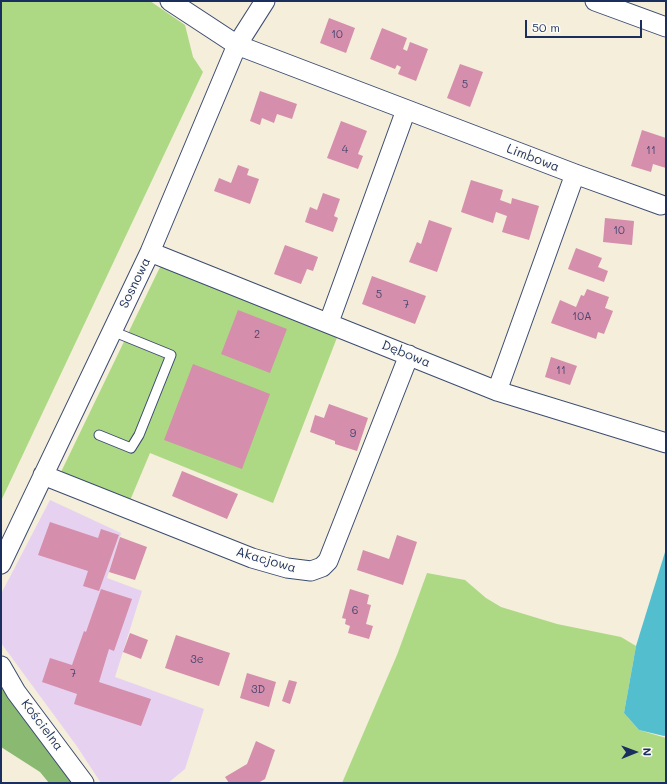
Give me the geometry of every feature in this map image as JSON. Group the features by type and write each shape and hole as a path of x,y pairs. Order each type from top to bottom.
{"street":[{"name":"Limbowa","path":"170,1 237,45 575,174 661,205"},
{"name":"Sosnowa","path":"1,564 150,252 237,45 265,1"},
{"path":"596,1 666,27"},
{"path":"329,322 406,110"},
{"path":"497,391 575,174"},
{"name":"Dębowa","path":"150,252 329,322 497,391 666,443"},
{"name":"Akacjowa","path":"43,475 252,558 293,570 311,571 322,567 328,561 409,355"},
{"name":"Kościelna","path":"1,666 16,692 84,783"}],"lane":[{"path":"99,435 131,448 140,435 170,355 112,331"}],"shaded area":[{"path":"50,500 121,533 107,578 142,591 115,677 204,709 185,769 168,783 101,783 76,745 1,643 1,594"}],"green space":[{"path":"1,1 150,1 185,25 193,57 203,72 1,501"},
{"path":"161,265 338,335 273,503 150,453 129,503 61,472"},
{"path":"427,573 465,580 486,598 501,607 557,624 621,637 636,646 624,713 639,730 666,738 666,783 342,783 397,655"},
{"path":"1,687 16,692 84,783 49,783 40,772 1,747"}],"water":[{"path":"666,549 666,735 664,736 639,730 624,713 636,646"}],"building":[{"path":"329,18 355,28 346,53 320,43"},
{"path":"382,28 407,38 403,49 407,51 410,42 428,49 416,81 398,74 401,67 397,65 395,69 370,59"},
{"path":"460,64 483,72 470,107 447,98"},
{"path":"260,91 297,104 292,119 277,114 274,123 262,118 260,125 250,121"},
{"path":"341,121 367,131 358,154 363,156 358,169 327,158"},
{"path":"642,130 666,138 666,168 653,164 651,172 631,166"},
{"path":"238,165 249,169 247,175 259,179 250,204 214,191 219,178 231,183"},
{"path":"471,180 503,190 500,200 511,204 512,198 539,206 529,240 502,232 507,216 496,212 493,223 461,212"},
{"path":"323,193 340,199 334,216 338,218 333,232 305,222 310,207 317,210"},
{"path":"605,218 634,221 632,245 603,242"},
{"path":"429,220 452,228 437,272 409,262 417,242 421,244"},
{"path":"285,245 318,257 313,271 307,269 301,284 274,274"},
{"path":"576,248 602,258 598,267 608,271 604,282 568,269"},
{"path":"372,276 426,296 415,324 362,304"},
{"path":"587,289 609,297 605,308 613,311 604,334 598,332 596,339 551,323 560,300 576,307 581,295 584,296"},
{"path":"238,310 287,329 270,373 221,354"},
{"path":"551,357 577,366 570,385 545,377"},
{"path":"193,364 270,394 242,469 164,440"},
{"path":"329,404 368,418 357,451 335,444 335,441 310,432 315,415 324,418"},
{"path":"182,471 238,494 227,519 172,496"},
{"path":"50,522 98,538 101,529 119,535 99,591 83,586 88,571 38,555"},
{"path":"397,535 417,542 403,585 357,570 363,550 389,559"},
{"path":"120,537 147,547 135,580 109,572"},
{"path":"101,589 132,599 114,651 109,649 99,682 151,699 141,726 74,704 77,694 42,682 50,658 72,665 84,631 86,632"},
{"path":"350,589 369,595 367,604 371,605 366,624 373,626 369,639 348,633 350,626 345,624 346,619 342,618"},
{"path":"130,633 148,640 141,659 123,652"},
{"path":"176,635 230,653 219,686 165,668"},
{"path":"247,673 276,682 269,707 240,698"},
{"path":"289,680 297,682 290,704 282,701"},
{"path":"256,741 275,750 265,779 258,783 229,783 225,777 247,764"}]}
